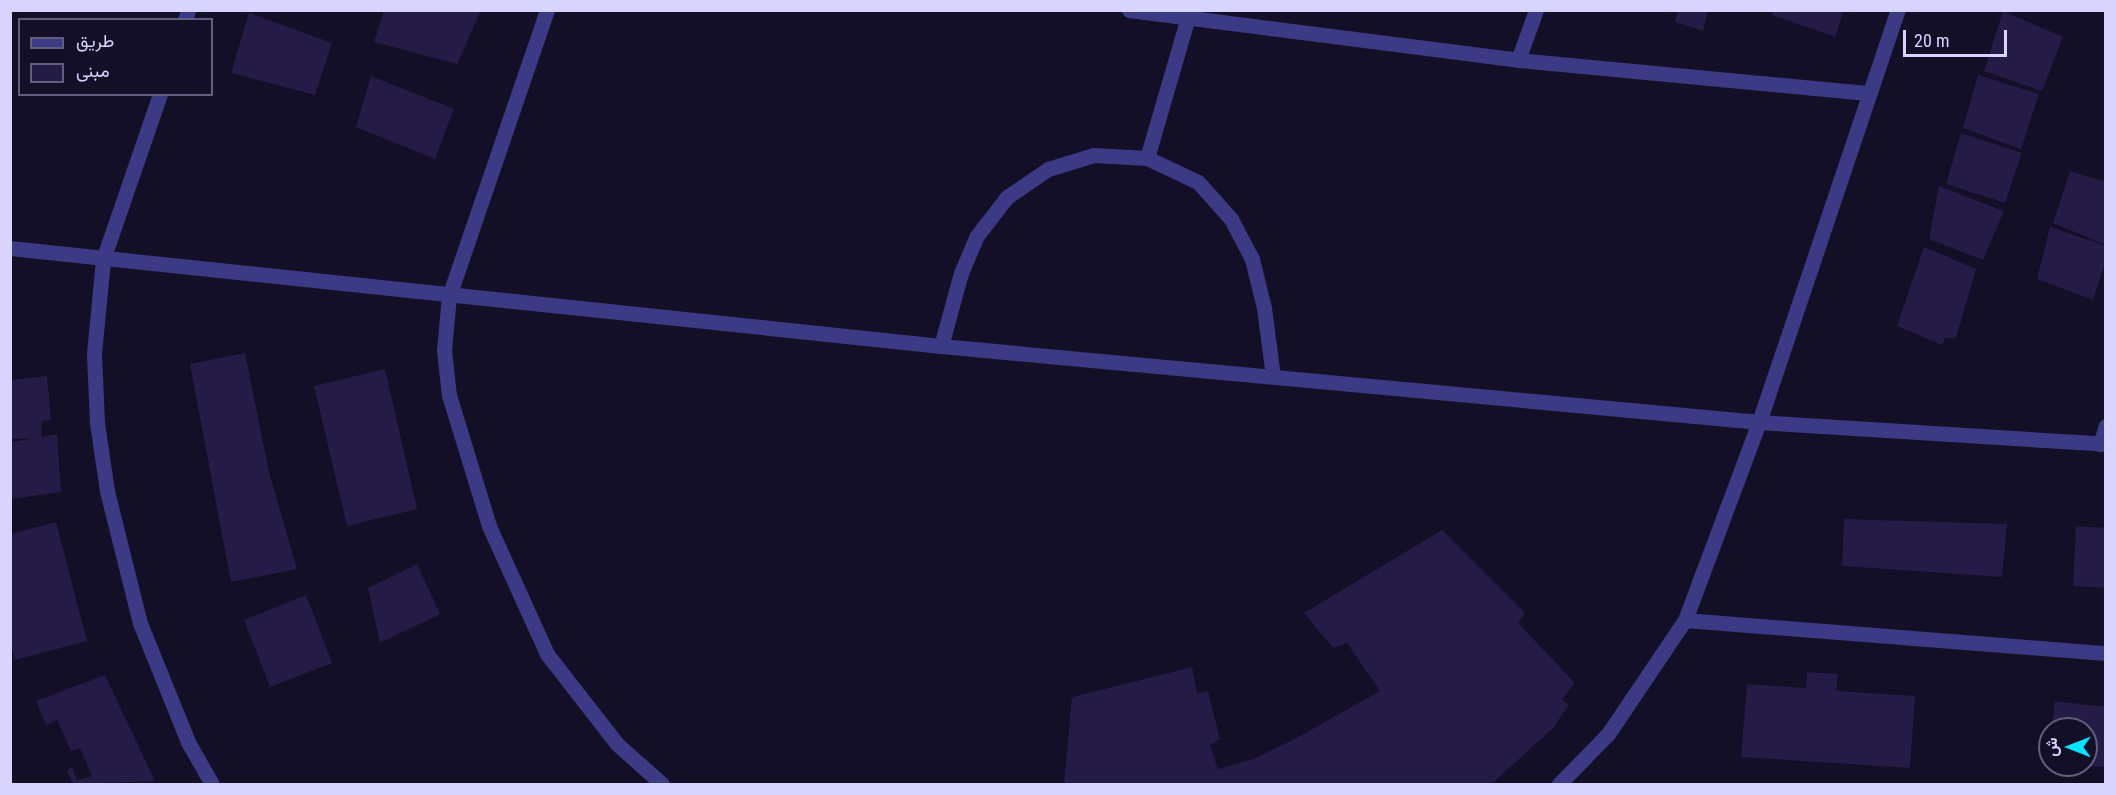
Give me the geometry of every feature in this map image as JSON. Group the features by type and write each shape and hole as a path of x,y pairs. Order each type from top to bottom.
{"street":[{"path":"547,10 448,296 444,350 448,395 489,526 547,654 617,744 662,784"},
{"path":"1129,10 1189,13 1518,60 1869,93"},
{"path":"1518,60 1536,10"},
{"path":"1559,784 1608,734 1685,620 1759,422 1898,10"},
{"path":"1147,158 1189,13"},
{"path":"158,96 103,260 94,354 96,423 107,491 140,622 188,742 212,784"},
{"path":"941,346 961,273 976,237 1007,197 1048,169 1094,155 1147,158 1198,182 1232,219 1252,259 1264,308 1273,376"},
{"path":"10,248 103,260 941,346 1759,422 2103,444 2106,426"},
{"path":"1685,620 2106,653"}],"building":[{"path":"384,10 481,10 457,64 374,42"},
{"path":"1678,10 1708,10 1703,31 1675,22"},
{"path":"1773,10 1844,10 1835,37 1772,15"},
{"path":"2003,11 2063,37 2042,91 1984,71"},
{"path":"249,13 332,43 315,95 231,73"},
{"path":"1978,75 2039,94 2021,149 1963,128"},
{"path":"371,76 454,109 435,159 356,127"},
{"path":"1961,133 2022,153 2005,203 1946,184"},
{"path":"2070,171 2106,182 2106,245 2053,223"},
{"path":"1939,186 2004,211 1983,260 1929,239"},
{"path":"2050,227 2106,246 2106,260 2093,300 2037,279"},
{"path":"1924,247 1976,269 1956,338 1945,338 1942,345 1897,326"},
{"path":"245,353 269,472 297,569 231,582 190,364"},
{"path":"385,369 417,509 347,526 314,386"},
{"path":"47,376 51,420 42,421 41,437 57,434 61,492 10,499 10,442 38,438 10,439 10,380"},
{"path":"1844,519 2007,524 2002,577 1842,566"},
{"path":"56,522 87,641 15,660 10,643 10,534"},
{"path":"2076,526 2106,528 2106,588 2073,586"},
{"path":"1442,530 1525,613 1518,623 1575,683 1562,699 1569,705 1553,728 1496,780 1489,784 1064,784 1072,697 1192,667 1197,693 1208,691 1220,739 1210,745 1218,769 1253,759 1293,740 1380,691 1347,643 1333,648 1304,613"},
{"path":"417,564 440,614 380,643 368,588"},
{"path":"306,595 332,663 270,687 244,620"},
{"path":"1807,672 1838,674 1836,691 1915,696 1910,768 1741,757 1747,684 1806,688"},
{"path":"105,675 155,781 73,784 67,770 72,767 77,780 92,776 80,748 71,751 57,720 46,725 36,701"},
{"path":"2055,701 2106,707 2106,767 2098,767 2098,717 2053,717"}]}
